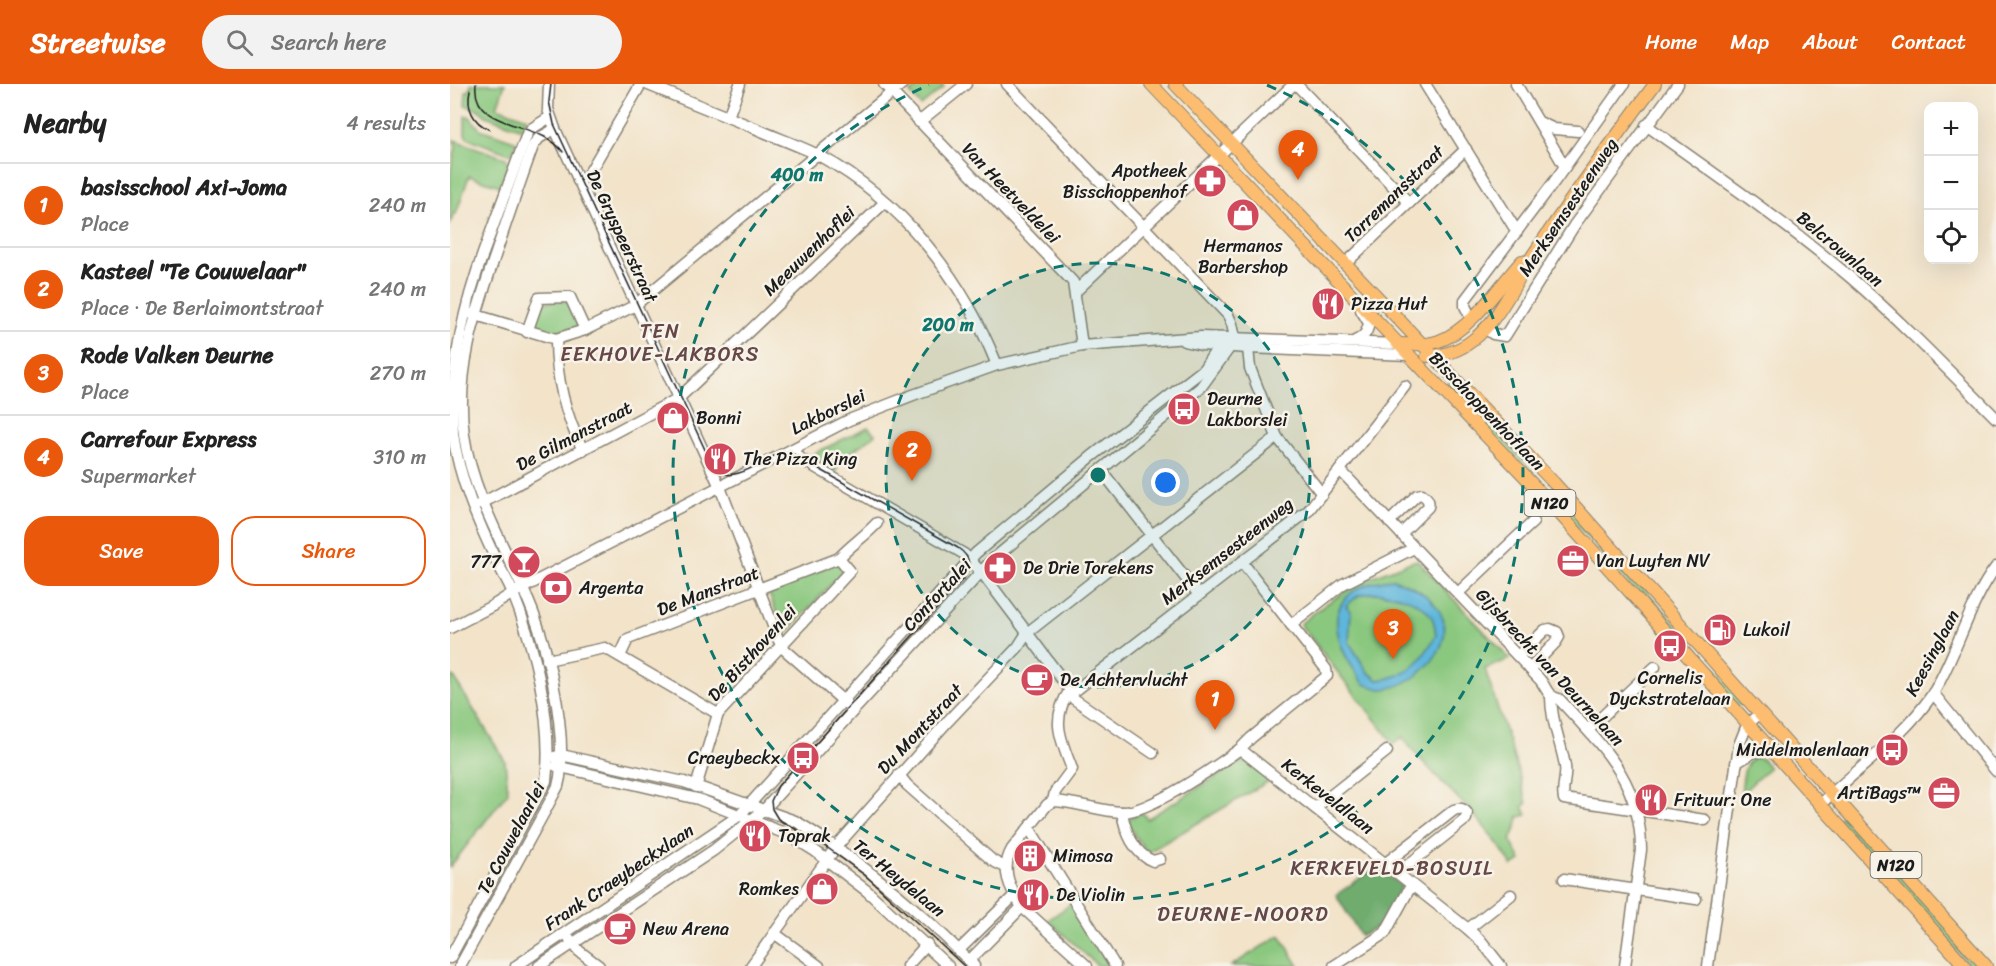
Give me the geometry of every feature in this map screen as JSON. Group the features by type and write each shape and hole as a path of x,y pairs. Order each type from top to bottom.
{"main road":[{"name":"Bisschoppenhoflaan","path":"1151,84 1552,505 1965,966"},
{"name":"Bisschoppenhoflaan","path":"1175,84 1559,489 1986,966"},
{"name":"Merksemsesteenweg","path":"1433,356 1450,354 1472,341 1485,328 1551,229 1655,84"},
{"name":"Merksemsesteenweg","path":"1398,344 1422,344 1443,339 1472,318 1551,229"},
{"name":"Lakborslei","path":"1408,355 1433,356"}],"street":[{"name":"De Gryspeerstraat","path":"549,84 547,101 550,132 578,181 720,487 781,645"},
{"path":"578,181 588,175 640,84"},
{"path":"646,84 818,155 853,176 885,202 917,234 949,274 971,311 996,362"},
{"path":"728,117 740,84"},
{"path":"462,311 556,339 585,330 636,306 818,155 888,88 902,84"},
{"path":"919,122 966,84"},
{"path":"1007,84 1228,315 1232,324 1227,342"},
{"path":"1082,344 1075,305 1076,291 1295,84 1409,203"},
{"path":"1425,84 1517,232"},
{"path":"1516,84 1565,167"},
{"name":"Merksemsesteenweg","path":"1472,318 1465,306 1465,300 1624,84"},
{"name":"Merksemsesteenweg","path":"1485,328 1493,334 1505,336 1575,224 1678,84"},
{"name":"Van Heetveldelei","path":"888,88 1066,274 1073,282 1076,291"},
{"path":"458,431 465,358 475,314 518,172 527,134 550,117"},
{"path":"1539,122 1554,129 1578,131"},
{"name":"Belcrownlaan","path":"1646,125 1785,224 1852,279 1893,316 1996,418"},
{"path":"531,129 550,132"},
{"path":"519,593 479,504 469,458 458,431 451,373 456,334 462,311 518,172 535,141 550,132"},
{"name":"Torremansstraat","path":"1345,264 1466,149"},
{"name":"Meeuwenhoflei","path":"678,399 885,202"},
{"path":"527,332 539,298 570,297 585,330"},
{"path":"1354,341 1366,334 1369,323 1357,299"},
{"path":"556,339 559,384 566,411 583,450"},
{"name":"Lakborslei","path":"450,628 849,420 996,362 1082,344 1173,339 1201,345 1227,342 1329,346 1408,355"},
{"name":"Lakborslei","path":"1227,342 1248,348 1329,346 1354,341 1398,344"},
{"name":"Confortalei","path":"751,805 970,560 1092,457 1204,375 1227,342"},
{"path":"1248,348 1250,368 1277,437 1322,494"},
{"name":"Confortalei","path":"764,810 992,560 1202,387 1204,375"},
{"name":"Merksemsesteenweg","path":"1070,690 1076,690 1308,511 1405,386"},
{"name":"De Gilmanstraat","path":"479,504 678,399"},
{"name":"Du Montstraat","path":"751,966 836,848 899,775 1018,647 1027,633 1277,437"},
{"path":"792,450 801,459 964,554 981,572 1070,690 1074,699 1153,753"},
{"path":"1101,470 1199,595"},
{"name":"Gijsbrecht van Deurnelaan","path":"1340,470 1518,656 1543,683 1551,697 1559,699 1605,748 1623,775 1637,809 1641,832 1637,890 1625,966"},
{"path":"1389,522 1417,495 1422,494 1427,498 1428,507 1401,534"},
{"path":"1458,593 1533,522"},
{"name":"De Manstraat","path":"620,656 628,639 839,558 855,540 861,540 877,523"},
{"path":"1291,625 1343,584 1414,548"},
{"name":"De Bisthovenlei","path":"696,787 718,714 850,571 839,558"},
{"path":"1053,801 1122,812 1134,811 1153,804 1240,749 1327,676 1326,669 1242,562"},
{"name":"Keesinglaan","path":"1832,793 1917,716 1933,693 1996,567"},
{"name":"Te Couwelaarlei","path":"460,966 558,786 561,768 554,688 532,613 519,593"},
{"name":"Te Couwelaarlei","path":"450,958 546,781 548,760 546,726 538,672 521,618 519,593"},
{"path":"521,618 527,613 532,613"},
{"path":"1518,656 1545,630 1550,629 1557,632 1559,637 1557,642 1530,669"},
{"path":"781,645 854,710"},
{"path":"547,660 605,648 718,714"},
{"path":"1588,730 1655,667"},
{"path":"1070,690 1060,704 1059,717 1060,738 1072,769 1055,792 1053,801 1012,849 1005,867 1014,896 1022,907 1087,966"},
{"path":"1933,693 1996,771"},
{"path":"1551,697 1551,714 1566,768 1562,792 1564,798 1705,820"},
{"path":"1708,966 1739,746 1747,725 1760,713"},
{"name":"Kerkeveldlaan","path":"1240,749 1468,929 1501,966"},
{"path":"1736,763 1754,752 1771,750"},
{"path":"1315,808 1387,751"},
{"path":"548,760 561,755"},
{"name":"Ter Heydelaan","path":"561,755 684,782 808,828 866,868 972,964"},
{"name":"Ter Heydelaan","path":"548,760 561,768 698,799 789,835 828,860 891,911 948,966"},
{"path":"899,775 907,785 993,861 1005,867"},
{"path":"1273,791 1284,783"},
{"path":"1820,805 1832,793"},
{"path":"740,815 751,805"},
{"path":"1386,863 1454,810 1464,809 1467,813 1466,819 1398,873"},
{"path":"752,820 764,810"},
{"path":"1122,812 1127,831 1141,854 1153,861 1160,859"},
{"name":"Frank Craeybeckxlaan","path":"516,966 740,815"},
{"name":"Frank Craeybeckxlaan","path":"538,966 714,850 752,820"},
{"path":"1029,828 1115,966"},
{"path":"1564,879 1695,899"},
{"path":"1334,966 1385,933 1412,884"},
{"path":"1468,929 1511,895"},
{"path":"958,951 1014,896"},
{"path":"972,964 1022,907"},
{"path":"566,932 579,951 600,966"},
{"path":"774,933 819,966"},
{"path":"907,966 927,945"}],"green space":[{"path":"471,84 505,84 497,107 527,118 522,129 486,116 479,110 465,105 466,91 469,91"},
{"path":"921,84 942,84 944,87 921,106 910,93"},
{"path":"465,116 469,116 480,129 517,142 512,153 509,154 467,138"},
{"path":"454,140 506,158 509,163 500,186 469,176 450,225 450,174 456,147"},
{"path":"568,301 579,327 555,332 533,329 541,302"},
{"path":"1448,382 1549,488 1560,495 1554,501 1444,386"},
{"path":"868,427 875,434 847,455 836,472 809,456"},
{"path":"1563,497 1745,701 1738,706 1557,504"},
{"path":"1417,560 1510,659 1485,669 1527,804 1523,806 1527,815 1518,817 1518,824 1511,841 1521,861 1512,866 1488,831 1402,737 1394,744 1300,624 1355,586"},
{"path":"838,562 843,571 785,635 768,591"},
{"path":"453,676 505,761 508,792 450,867 450,677"},
{"path":"1755,757 1762,759 1769,768 1741,794 1745,768"},
{"path":"1244,760 1271,780 1147,853 1128,825 1130,817 1143,813 1147,819"},
{"path":"1845,813 1982,966 1970,966 1839,819"},
{"path":"1376,867 1402,886 1380,926 1361,936 1336,895"},
{"path":"1071,904 1110,966 1098,966 1048,920"},
{"path":"1280,935 1299,966 1231,966"}],"water":[{"path":"1393,579 1412,586 1426,596 1437,607 1443,620 1444,633 1441,647 1431,662 1416,676 1400,685 1382,689 1364,684 1356,673 1343,650 1337,624 1338,612 1349,595 1358,588","holes":["1380,593 1398,596 1422,607 1433,620 1436,635 1420,660 1413,666 1398,675 1378,680 1367,671 1349,642 1351,611 1346,606 1359,595"]}],"tram line":[{"path":"476,84 477,99 484,110 509,124 539,134 553,142 563,152"},
{"path":"551,84 549,101 554,124 714,469 729,475 746,470 784,452 793,454 958,548 967,558 969,565 964,578 778,786 771,801 772,809 778,819 825,846 865,875 964,966"},
{"path":"470,90 469,102 472,114 479,123 489,129"}],"place":[{"name":"Carrefour Express","path":"1298,180"},
{"name":"Apotheek Bisschoppenhof","path":"1210,181"},
{"name":"Hermanos Barbershop","path":"1243,215"},
{"name":"Pizza Hut","path":"1328,304"},
{"name":"Deurne Lakborslei","path":"1184,409"},
{"name":"Bonni","path":"673,418"},
{"name":"The Pizza King","path":"720,459"},
{"name":"Kasteel \"Te Couwelaar\"","path":"912,481"},
{"name":"Van Luyten NV","path":"1573,561"},
{"name":"777","path":"524,562"},
{"name":"De Drie Torekens","path":"1000,568"},
{"name":"Argenta","path":"556,588"},
{"name":"Lukoil","path":"1720,630"},
{"name":"Cornelis Dyckstratelaan","path":"1670,646"},
{"name":"Rode Valken Deurne","path":"1393,659"},
{"name":"De Achtervlucht","path":"1037,680"},
{"name":"basisschool Axi-Joma","path":"1215,730"},
{"name":"Middelmolenlaan","path":"1892,750"},
{"name":"Craeybeckx","path":"803,758"},
{"name":"ArtiBags™","path":"1944,793"},
{"name":"Frituur: One","path":"1651,800"},
{"name":"Toprak","path":"755,836"},
{"name":"Mimosa","path":"1030,856"},
{"name":"Romkes","path":"822,889"},
{"name":"De Violin","path":"1033,895"},
{"name":"New Arena","path":"620,929"}],"district":[{"name":"TEN EEKHOVE-LAKBORS","path":"660,342"},
{"name":"KERKEVELD-BOSUIL","path":"1392,868"},
{"name":"DEURNE-NOORD","path":"1243,914"}]}
